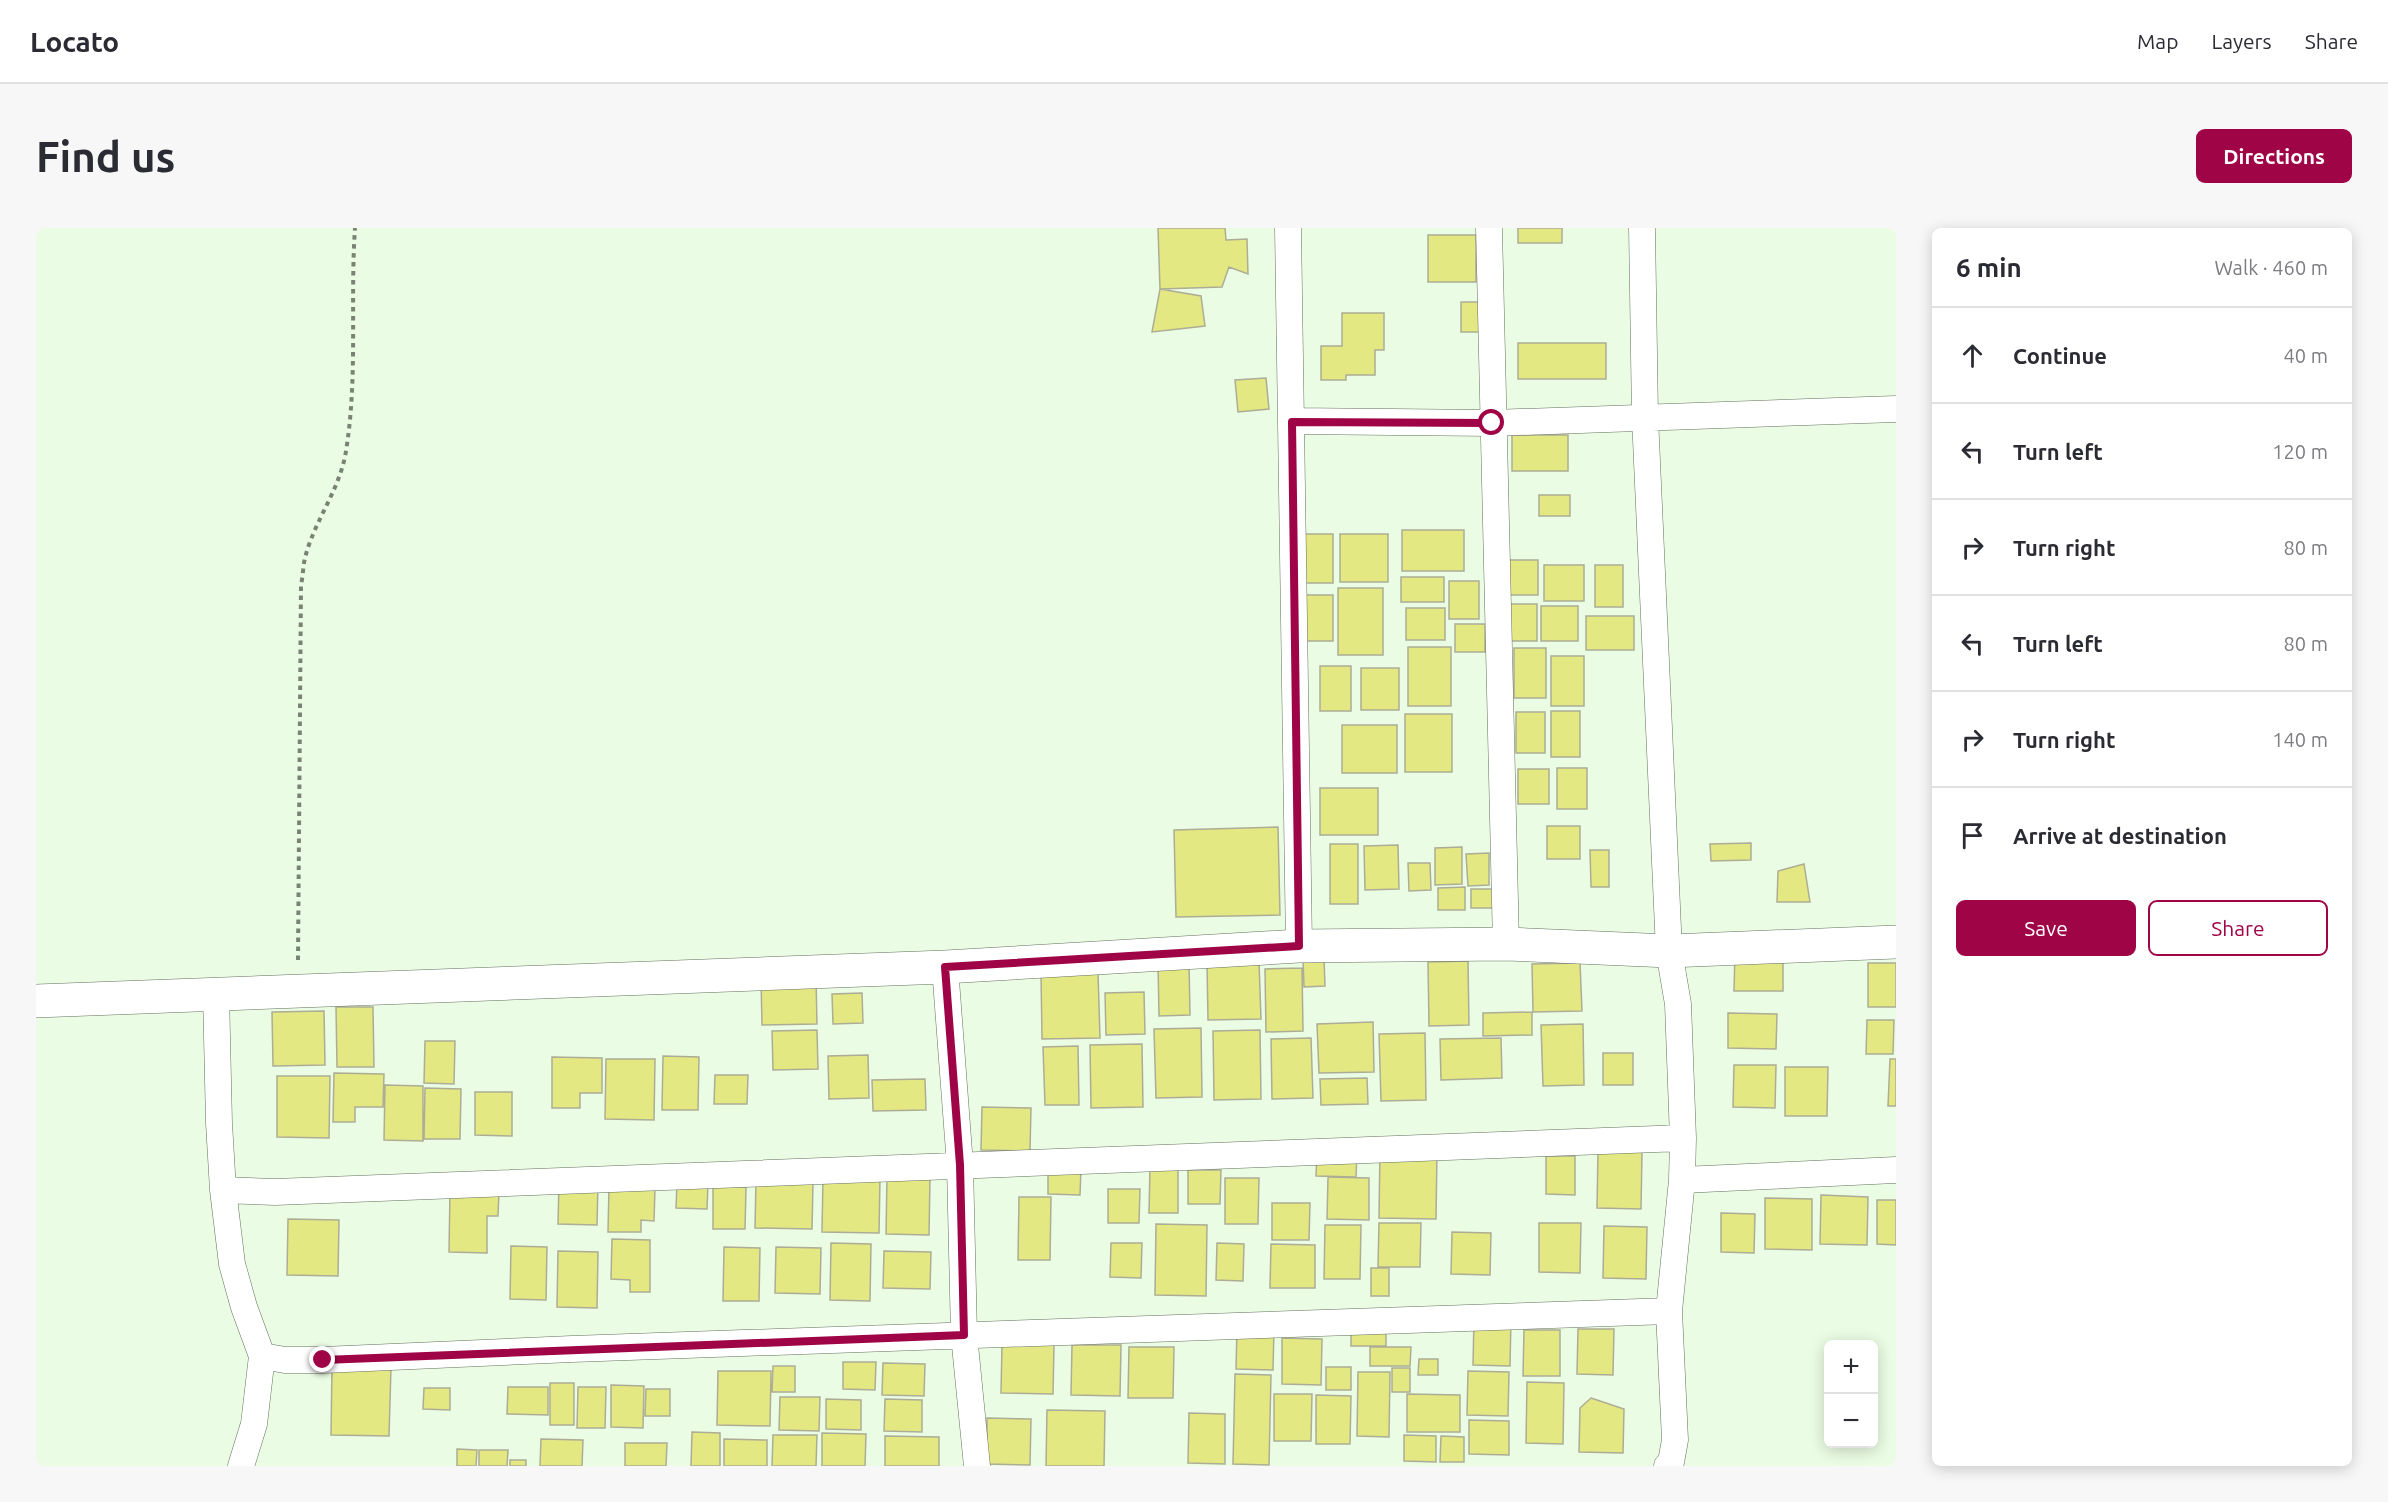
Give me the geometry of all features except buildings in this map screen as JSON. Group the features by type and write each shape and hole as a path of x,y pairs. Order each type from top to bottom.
{"street":[{"path":"1288,228 1299,946"},
{"path":"1489,228 1506,944"},
{"path":"1642,228 1645,417 1669,951 1678,1004 1683,1137 1682,1180 1669,1311 1675,1440 1671,1462 1667,1466"},
{"path":"1292,422 1492,423 1896,410"},
{"path":"36,1002 216,993 945,967 1299,946 1506,944 1669,951 1896,942"},
{"path":"945,967 960,1165 964,1335 977,1466"},
{"path":"216,993 219,1123 223,1190 232,1264 244,1307 262,1356 254,1424 241,1466"},
{"path":"223,1190 275,1192 1683,1137"},
{"path":"1682,1180 1896,1170"},
{"path":"262,1356 285,1360 323,1360 1669,1311"}],"path":[{"path":"298,990 302,585 306,557 339,480 346,453 352,372 355,228"}],"route":[{"path":"323,1360 964,1335 960,1165 945,967 1299,946 1292,422 1492,423"}]}
